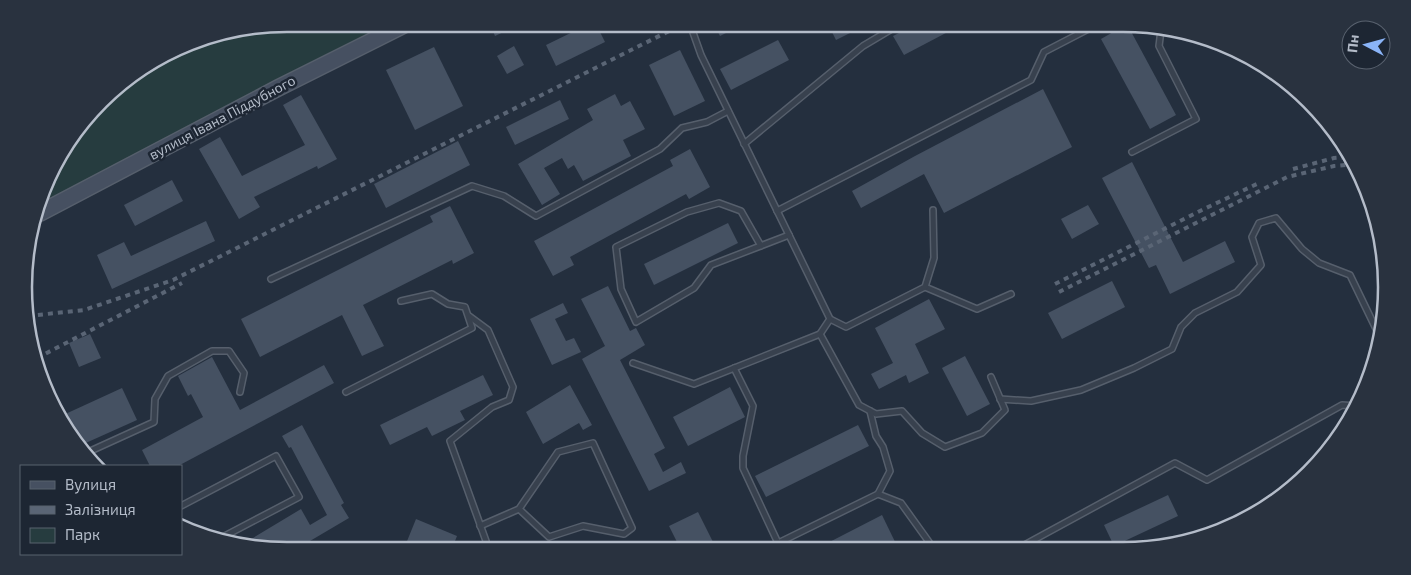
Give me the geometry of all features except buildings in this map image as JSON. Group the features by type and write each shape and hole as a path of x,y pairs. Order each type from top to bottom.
{"street":[{"name":"вулиця Івана Піддубного","path":"45,211 278,88 390,32"}],"lane":[{"path":"693,32 701,54 728,111 830,319 846,327 925,287 934,258 933,210"},
{"path":"744,144 863,46 887,32"},
{"path":"777,211 1031,80 1044,52 1083,32"},
{"path":"1132,152 1196,119 1159,46 1160,35"},
{"path":"271,279 472,186 504,196 536,216 660,149 682,128 707,122 728,111"},
{"path":"761,246 740,211 719,203 687,212 616,247 621,289 636,322 694,288 711,265 761,246 789,235"},
{"path":"1000,399 1031,400 1081,390 1134,368 1172,349 1181,327 1195,313 1237,292 1261,265 1252,237 1259,223 1276,218 1302,249 1320,263 1350,275 1375,327"},
{"path":"925,287 977,309 1011,294"},
{"path":"346,392 472,328 465,307 448,304 432,294 401,301"},
{"path":"468,316 488,330 513,387 508,400 492,407 450,441 486,542"},
{"path":"633,363 694,384 820,334 830,319"},
{"path":"820,334 858,405 876,414 902,411 922,433 945,447 982,433 1005,410 991,377"},
{"path":"91,451 154,422 155,399 168,376 212,351 229,352 244,373 240,392"},
{"path":"734,368 753,406 743,468 778,542"},
{"path":"1030,542 1175,463 1207,480 1342,405 1349,405"},
{"path":"780,542 878,494 890,471 883,447 876,436 870,410"},
{"path":"480,526 519,509 558,452 593,443 632,528 624,534 583,526 549,537 519,509"},
{"path":"182,505 276,456 299,498 227,535"},
{"path":"878,494 901,503 929,542"}],"green space":[{"path":"288,32 382,32 47,202 59,175 75,146 96,119 132,85 175,59 206,46 238,37"}],"railway":[{"path":"34,315 84,310 173,280 667,32"},
{"path":"1293,169 1343,157"},
{"path":"1059,292 1287,177 1347,165"},
{"path":"1055,284 1261,182"},
{"path":"42,356 182,283"}]}
